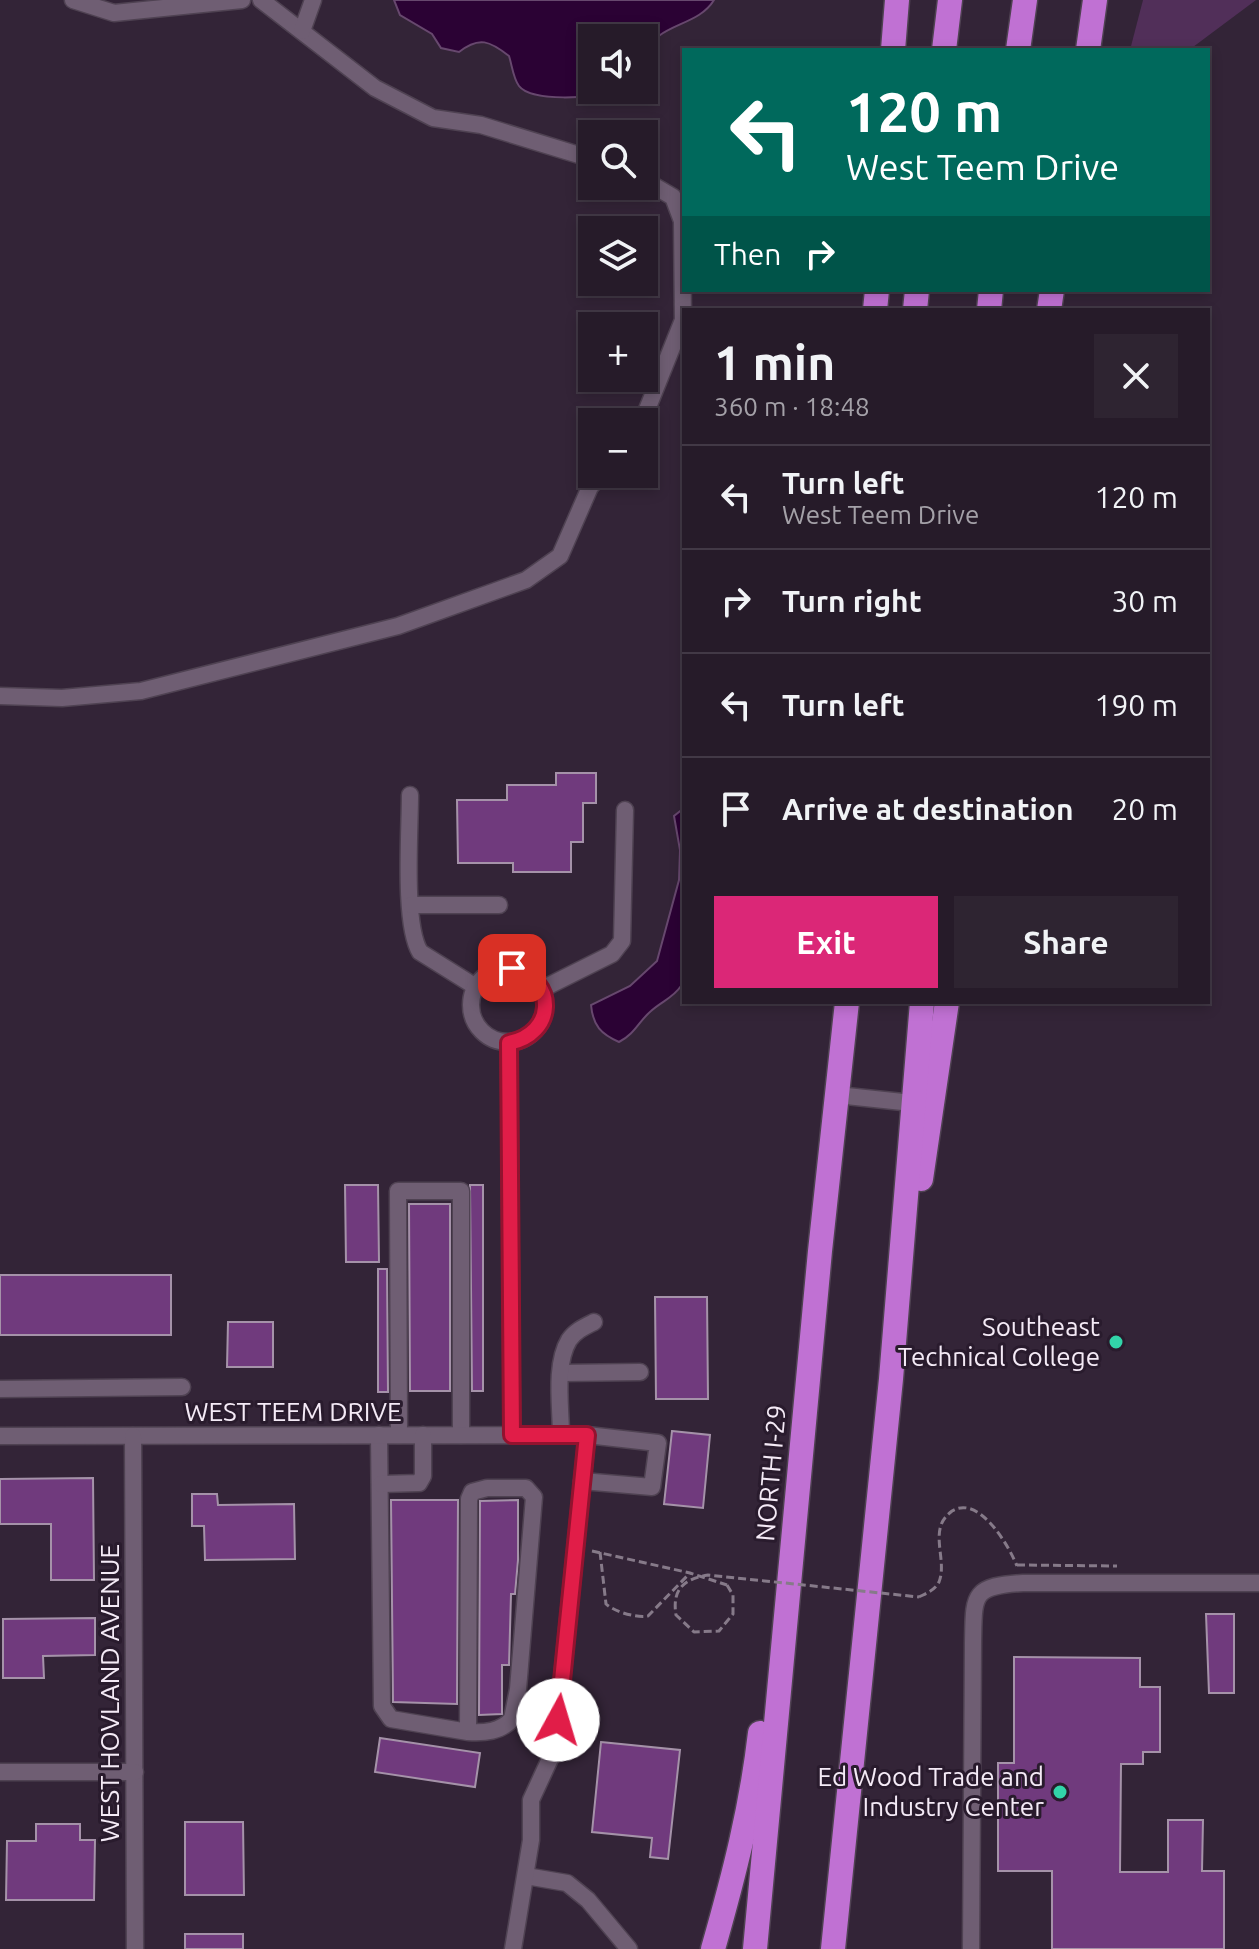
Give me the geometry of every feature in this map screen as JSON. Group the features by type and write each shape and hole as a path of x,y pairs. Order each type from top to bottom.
{"highway":[{"path":"893,48 897,0"},
{"path":"944,48 950,0"},
{"path":"1018,48 1025,0"},
{"path":"1088,48 1095,0"},
{"path":"820,1251 832,1004"},
{"name":"NORTH I-29","path":"755,1949 820,1251 847,1004"},
{"path":"833,1946 891,1379 922,1004"},
{"path":"891,1379 947,1004"},
{"path":"713,1949 753,1798 765,1686 784,1639"}],"street":[{"path":"73,0 114,13 242,0"},
{"path":"261,0 375,88 433,118 481,125 578,155"},
{"path":"302,31 313,0"},
{"path":"658,188 673,197 682,221"},
{"path":"648,408 682,322"},
{"path":"0,696 62,698 141,691 398,626 526,580 560,556 590,488"},
{"path":"410,795 411,934 420,952 476,987"},
{"path":"542,989 612,954 622,941 625,810"},
{"path":"411,905 499,905"},
{"path":"512,968 524,972 542,989 545,1013 540,1025 521,1040 509,1043 497,1041 477,1027 471,1004 476,987 489,973 512,968"},
{"path":"509,1043 512,1435"},
{"path":"837,1095 912,1103"},
{"path":"399,1435 398,1191 461,1191 461,1435"},
{"path":"561,1435 561,1373 567,1342 576,1332 594,1322"},
{"path":"561,1373 640,1372"},
{"path":"0,1389 182,1387"},
{"path":"379,1435 383,1711 391,1719 468,1732 495,1730 507,1726 512,1719 518,1689 534,1497 526,1488 477,1490 469,1499 468,1732"},
{"path":"381,1484 419,1483 423,1476 423,1435"},
{"path":"513,1949 531,1840 531,1800 555,1748 587,1435"},
{"name":"WEST TEEM DRIVE","path":"0,1436 587,1435 658,1443 652,1487 582,1481"},
{"name":"WEST HOVLAND AVENUE","path":"133,1436 135,1949"},
{"path":"971,1949 974,1608 982,1591 990,1586 1023,1583 1259,1583"},
{"path":"0,1772 135,1772"},
{"path":"526,1876 567,1883 588,1900 629,1949"}],"path":[{"path":"575,1550 600,1552 690,1573 727,1585 735,1604 733,1614 719,1631 694,1632 676,1615 676,1593 694,1577 708,1575 919,1597 934,1589 939,1581 940,1527 949,1513 959,1508 969,1507 978,1512 1007,1546 1017,1565"},
{"path":"600,1552 606,1604 611,1609 641,1617 648,1616 690,1573"}],"shaded area":[{"path":"394,0 714,0 698,16 658,37 658,24 578,24 578,96 564,97 536,95 519,86 509,56 490,44 479,42 459,52 441,48 432,34 400,15"},
{"path":"1143,0 1256,0 1192,48 1131,48"},
{"path":"682,810 681,986 619,1042 599,1028 591,1005 630,986 657,961 679,880 680,850 674,816"}],"building":[{"path":"556,773 596,773 596,803 583,803 583,842 571,842 571,872 513,872 513,863 458,863 457,800 507,800 507,785 556,785"},
{"path":"345,1185 378,1185 379,1262 346,1262"},
{"path":"470,1185 483,1185 483,1391 472,1391"},
{"path":"409,1204 450,1204 450,1391 410,1391"},
{"path":"378,1269 387,1269 388,1392 378,1392"},
{"path":"0,1275 171,1275 171,1335 0,1335"},
{"path":"655,1297 707,1297 708,1399 656,1399"},
{"path":"228,1322 273,1322 273,1367 227,1367"},
{"path":"672,1431 710,1435 703,1508 664,1504"},
{"path":"93,1478 94,1580 51,1580 51,1524 0,1524 0,1479"},
{"path":"192,1494 217,1494 218,1505 294,1504 295,1559 205,1560 204,1526 192,1526"},
{"path":"391,1500 458,1500 457,1704 393,1702"},
{"path":"518,1500 518,1560 515,1594 511,1594 509,1665 502,1665 502,1714 479,1715 480,1501"},
{"path":"1206,1614 1234,1614 1234,1693 1209,1693"},
{"path":"95,1618 95,1655 43,1656 44,1678 3,1678 3,1619"},
{"name":"Ed Wood Trade and Industry Center","path":"1014,1657 1140,1658 1140,1687 1160,1687 1160,1752 1143,1752 1143,1764 1121,1764 1120,1872 1168,1872 1168,1820 1203,1820 1202,1871 1224,1871 1224,1949 1052,1949 1052,1871 998,1871 998,1763 1014,1763"},
{"path":"380,1738 480,1753 475,1787 375,1772"},
{"path":"601,1742 680,1750 668,1859 650,1857 652,1838 592,1832"},
{"path":"185,1822 243,1822 244,1895 185,1895"},
{"path":"36,1824 80,1824 80,1840 95,1840 94,1900 6,1900 7,1841 36,1841"},
{"path":"185,1934 243,1934 243,1949 185,1949"}],"place":[{"name":"Southeast Technical College","path":"1116,1342"},
{"name":"Ed Wood Trade and Industry Center","path":"1060,1792"}],"route":[{"path":"512,968 534,979 542,989 545,1013 532,1034 509,1043 512,1435 587,1435 558,1720"}]}
